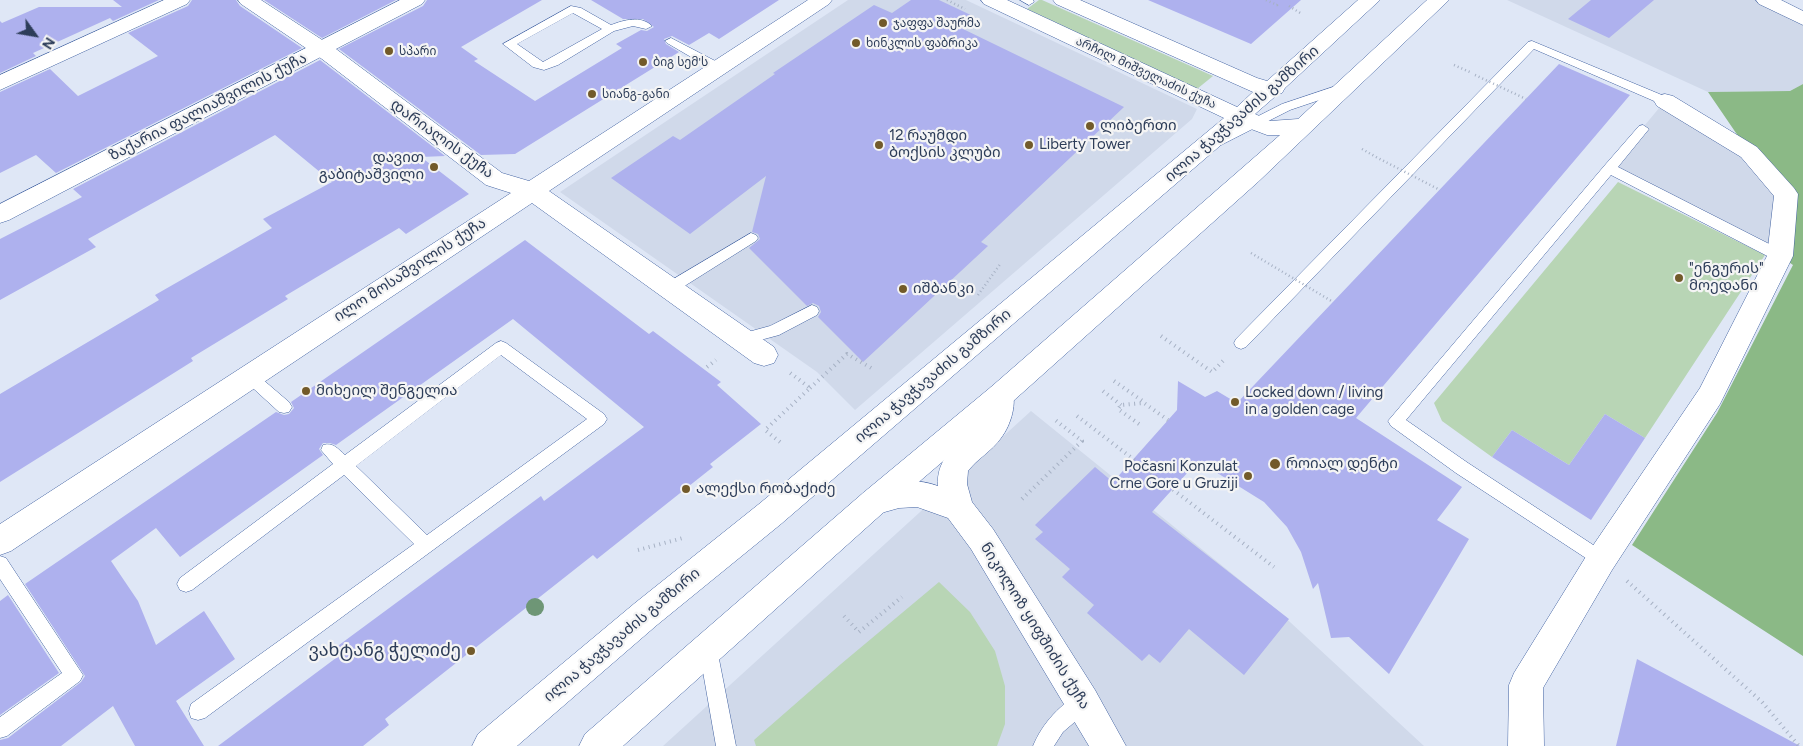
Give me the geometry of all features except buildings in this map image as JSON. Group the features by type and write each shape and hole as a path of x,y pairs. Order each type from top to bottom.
{"street":[{"path":"0,83 180,0"},
{"name":"დარიალის ქუჩა","path":"248,0 321,49 494,179 532,191 764,355"},
{"name":"ზაქარია ფალიაშვილის ქუჩა","path":"0,214 415,0"},
{"name":"ილო მოსაშვილის ქუჩა","path":"0,541 822,0"},
{"name":"არჩილ მიშველაძის ქუჩა","path":"991,0 1267,128 1280,129 1305,125"},
{"path":"1063,0 1249,83 1274,88"},
{"name":"ილია ჭავჭავაძის გამზირი","path":"490,746 646,614 770,514 904,399 1202,150 1247,119 1274,88 1370,0"},
{"path":"597,746 874,502 1001,395 1250,176 1439,0"},
{"path":"1766,0 1803,19"},
{"path":"1526,746 1526,684 1601,560 1710,396 1780,256 1786,194 1749,152 1665,101"},
{"path":"959,508 952,484 953,470 958,461 991,430 998,414 1001,395"},
{"path":"874,502 902,492 918,492 959,508"},
{"name":"ნიკოლოზ ყიფშიძის ქუჩა","path":"959,508 982,539 1084,702 1108,746"}],"lane":[{"path":"610,29 577,10 571,9 509,44 528,59 544,66 610,29 637,21 646,26"},
{"path":"671,40 719,68"},
{"path":"1241,342 1532,44 1665,101"},
{"path":"1247,119 1347,86"},
{"path":"1601,560 1462,468 1396,421 1643,129"},
{"path":"1609,168 1780,256"},
{"path":"670,288 751,238"},
{"path":"742,339 774,331 812,311"},
{"path":"186,584 501,347 599,419 198,711"},
{"path":"249,376 284,407"},
{"path":"329,450 425,544"},
{"path":"0,564 74,675 0,729"},
{"path":"708,649 726,746"},
{"path":"1043,746 1056,725 1084,702"}],"path":[{"path":"1266,0 1277,5 1279,2"},
{"path":"1289,6 1302,14"},
{"path":"1454,65 1464,69"},
{"path":"1475,74 1526,99"},
{"path":"1362,149 1440,190"},
{"path":"1251,253 1333,302"},
{"path":"1161,336 1212,372 1225,358"},
{"path":"780,442 765,430 847,354 873,369"},
{"path":"764,355 810,388"},
{"path":"1103,391 1121,405 1144,403 1168,420 1114,381"},
{"path":"1121,405 1118,409 1139,424"},
{"path":"1076,416 1274,567"},
{"path":"1022,499 1082,441 1054,419"},
{"path":"1601,560 1652,602 1762,702 1799,746"},
{"path":"844,616 859,632 902,597"}],"shaded area":[{"path":"848,0 966,0 1197,109 1192,119 855,410 817,372 560,192"},
{"path":"1507,0 1766,0 1803,19 1803,84 1790,91 1708,92"},
{"path":"1665,101 1749,152 1786,194 1780,256 1609,168"},
{"path":"1031,411 1277,610 1424,746 663,746"}],"green space":[{"path":"1039,0 1213,76 1197,89 1027,9"},
{"path":"1803,84 1803,656 1632,545 1717,413 1793,265 1780,256 1786,194 1749,152 1708,92 1790,91"},
{"path":"1618,182 1765,255 1645,438 1605,414 1569,465 1512,430 1492,457 1442,421 1434,403"},
{"path":"939,582 970,612 995,651 1005,686 1005,724 997,746 756,746 754,740"}],"place":[{"name":"ჯაფფა შაურმა","path":"883,23"},
{"name":"ხინკლის ფაბრიკა","path":"856,43"},
{"name":"სპარი","path":"389,51"},
{"name":"ბიგ სემ'ს","path":"643,62"},
{"name":"სიანგ-განი","path":"592,94"},
{"name":"ლიბერთი","path":"1090,126"},
{"name":"12 რაუმდი ბოქსის კლუბი","path":"879,145"},
{"name":"Liberty Tower","path":"1029,145"},
{"name":"დავით გაბიტაშვილი","path":"434,167"},
{"name":"\"ენგურის\" მოედანი","path":"1679,278"},
{"name":"იშბანკი","path":"903,289"},
{"name":"მიხეილ შენგელია","path":"306,391"},
{"name":"Locked down / living in a golden cage","path":"1235,402"},
{"name":"როიალ დენტი","path":"1275,464"},
{"name":"Počasni Konzulat Crne Gore u Gruziji","path":"1248,476"},
{"name":"ალექსი რობაქიძე","path":"686,489"},
{"name":"ვახტანგ ჭელიძე","path":"471,651"}]}
